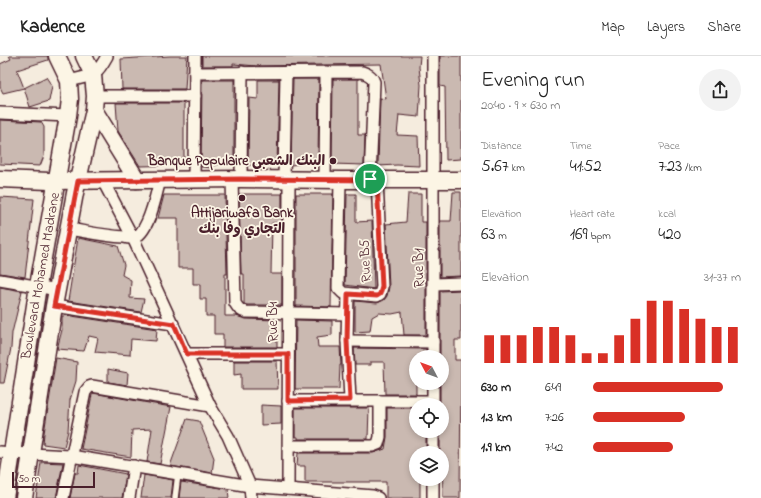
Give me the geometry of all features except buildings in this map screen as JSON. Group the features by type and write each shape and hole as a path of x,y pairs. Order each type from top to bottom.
{"street":[{"name":"Boulevard Mohamed Madrane","path":"5,498 6,452 38,286 70,99 69,81 57,56"},
{"name":"Boulevard Mohamed Madrane","path":"24,498 54,306 78,181 95,103 93,75 84,56"},
{"path":"69,81 93,75 101,68 108,56"},
{"path":"194,180 195,56"},
{"name":"Rue B1","path":"433,56 433,350"},
{"path":"242,72 237,179 235,303 240,311 246,312 347,314"},
{"name":"Rue B4","path":"286,72 289,446 288,489"},
{"path":"195,73 326,72 332,180 343,291 347,314 350,400"},
{"name":"Rue B5","path":"326,72 368,73 374,82 374,180 382,291 377,296 343,291"},
{"path":"136,180 95,103 195,96"},
{"path":"1,111 68,116"},
{"path":"0,180 461,180"},
{"path":"69,228 112,237 133,238 138,235 150,217 160,180"},
{"path":"103,181 133,238 174,324 210,406 228,436 250,486 251,498"},
{"path":"0,280 58,290"},
{"path":"434,284 461,283"},
{"path":"54,306 174,324"},
{"path":"347,341 433,342"},
{"path":"187,354 288,354"},
{"path":"63,498 85,392 88,387 92,386 210,406"},
{"path":"288,401 350,400 409,402"},
{"path":"289,446 373,446 378,444 380,437 380,401"},
{"path":"6,452 71,456 250,486 333,495 373,496 378,498"},
{"path":"129,498 134,466"},
{"path":"433,486 433,498"}],"lane":[{"path":"175,498 178,474"}],"place":[{"name":"Banque Populaire البنك الشعبي","path":"333,161"},
{"name":"Attijariwafa Bank التجاري وفا بنك","path":"242,198"}],"route":[{"path":"370,179 377,180 382,291 377,296 348,294 347,341 350,400 288,401 288,354 187,354 174,324 54,306 78,181 370,179"}]}
